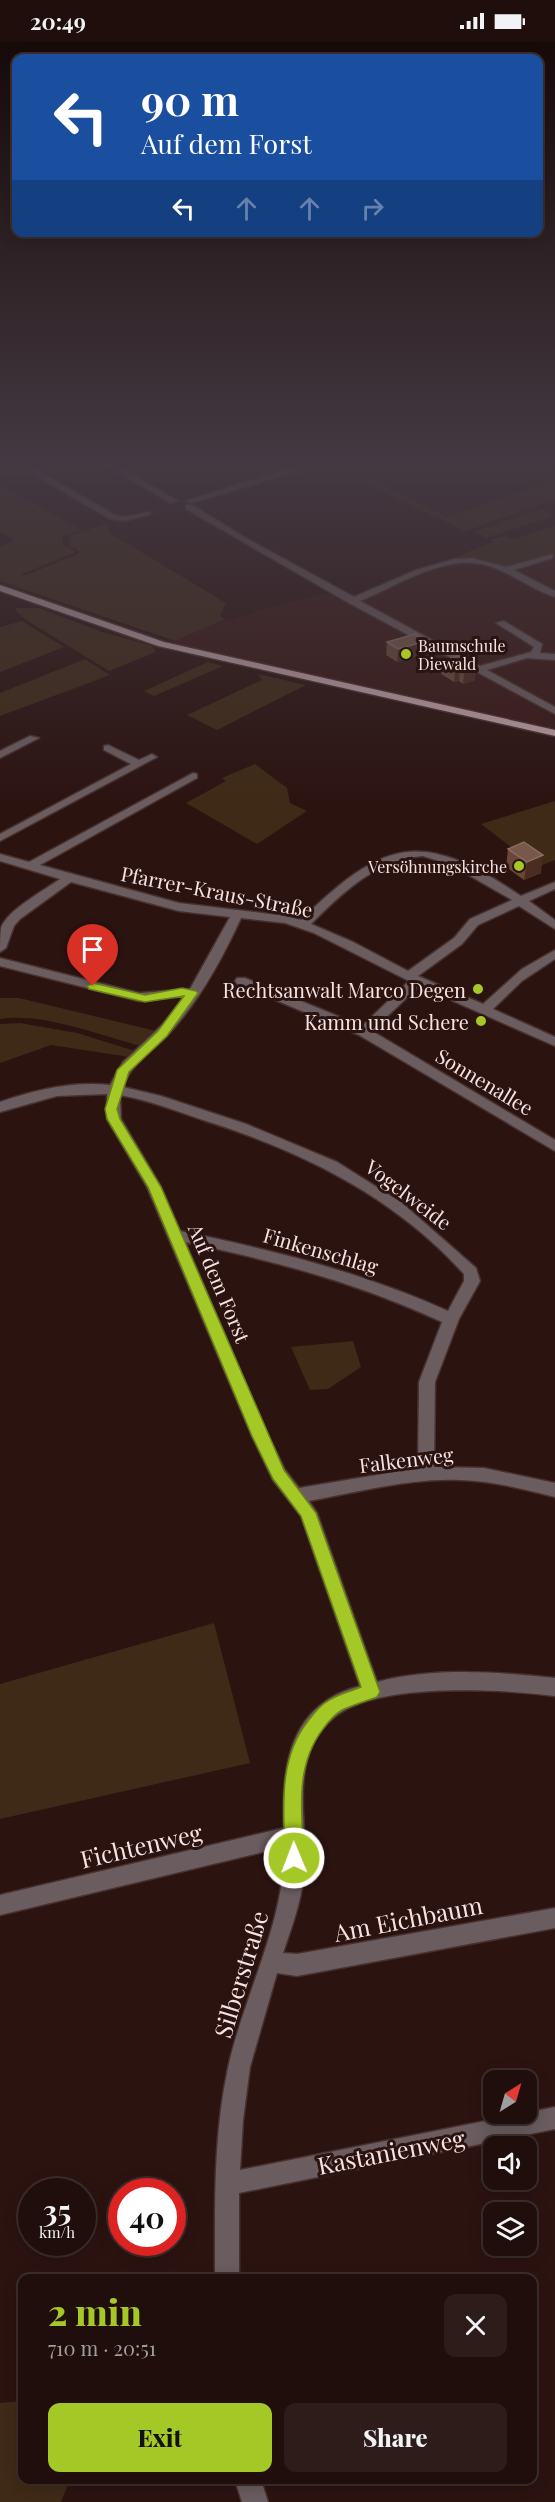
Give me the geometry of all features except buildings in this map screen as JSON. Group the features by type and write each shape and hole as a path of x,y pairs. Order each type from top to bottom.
{"main road":[{"path":"0,588 161,644 500,720 555,735"}],"street":[{"path":"307,575 555,710"},
{"path":"352,600 415,575"},
{"path":"515,575 538,588 555,594"},
{"path":"501,623 536,643 539,646 535,654"},
{"path":"478,669 514,657 535,654 555,657"},
{"path":"0,755 34,738"},
{"path":"108,748 139,764"},
{"path":"0,838 152,757"},
{"path":"29,867 193,776"},
{"path":"303,925 327,901 350,883 395,858 411,853 431,854 447,859 485,879 555,925"},
{"name":"Pfarrer-Kraus-Straße","path":"0,857 29,867 179,907 286,920 303,925 336,938 413,978 555,1042"},
{"path":"0,948 8,925 16,916 69,878"},
{"path":"364,1032 413,978 458,940 474,922 555,885"},
{"name":"Auf dem Forst","path":"237,915 222,946 163,1033 123,1070 111,1109 114,1119 154,1187 260,1436 279,1475 308,1513 371,1692"},
{"path":"486,1010 504,989 529,968 555,954"},
{"path":"0,962 139,998 161,997 182,992 192,993"},
{"name":"Sonnenallee","path":"241,981 364,1032 555,1146"},
{"path":"0,1107 54,1091 77,1088 116,1090"},
{"name":"Vogelweide","path":"116,1090 165,1102 280,1142 332,1165 375,1190 420,1226 471,1272 472,1281 451,1319 427,1382 426,1474"},
{"name":"Finkenschlag","path":"175,1234 289,1260 345,1276 451,1319"},
{"name":"Falkenweg","path":"296,1496 426,1474 460,1473 527,1482 555,1490"},
{"name":"Silberstraße","path":"227,2274 227,2184 230,2127 239,2067 293,1882 293,1786 295,1768 306,1737 325,1713 336,1705 371,1692 509,1681 555,1688"},
{"name":"Fichtenweg","path":"0,1905 294,1835"},
{"name":"Am Eichbaum","path":"270,1962 297,1965 555,1918"},
{"name":"Kastanienweg","path":"227,2184 555,2118"},
{"path":"249,2484 255,2502"}],"shaded area":[{"path":"0,575 179,575 226,603 220,616 225,619 175,641 0,581"},
{"path":"423,575 555,575 555,731 171,643 225,619 228,621 269,607 330,593 351,603"},
{"path":"15,608 39,608 102,632 152,646 156,652 109,671 26,620"},
{"path":"22,621 64,647 0,672 0,627"},
{"path":"85,659 110,675 0,716 0,693"},
{"path":"208,662 223,666 154,696 144,691"},
{"path":"258,674 306,685 217,730 187,715 262,680"},
{"path":"255,764 287,788 290,803 307,811 257,844 186,803 226,781 222,778"},
{"path":"555,801 555,860 537,867 481,824"},
{"path":"0,998 19,998 156,1031 141,1046 52,1022 34,1019 0,1019"},
{"path":"20,1023 77,1033 135,1051 129,1057 51,1045 0,1063 0,1024"},
{"path":"353,1341 361,1367 328,1389 310,1390 291,1347"},
{"path":"214,1623 250,1763 0,1819 0,1684"},
{"path":"18,2401 18,2484 68,2484 61,2502 0,2502 0,2403"}],"place":[{"name":"Baumschule Diewald","path":"406,654"},
{"name":"Versöhnungskirche","path":"519,866"},
{"name":"Rechtsanwalt Marco Degen","path":"478,989"},
{"name":"Kamm und Schere","path":"481,1021"}],"route":[{"path":"93,986 139,998 161,997 182,992 192,993 163,1033 123,1070 111,1109 114,1119 154,1187 260,1436 279,1475 308,1513 371,1692 336,1705 325,1713 306,1737 298,1753 293,1786 294,1858"}]}
